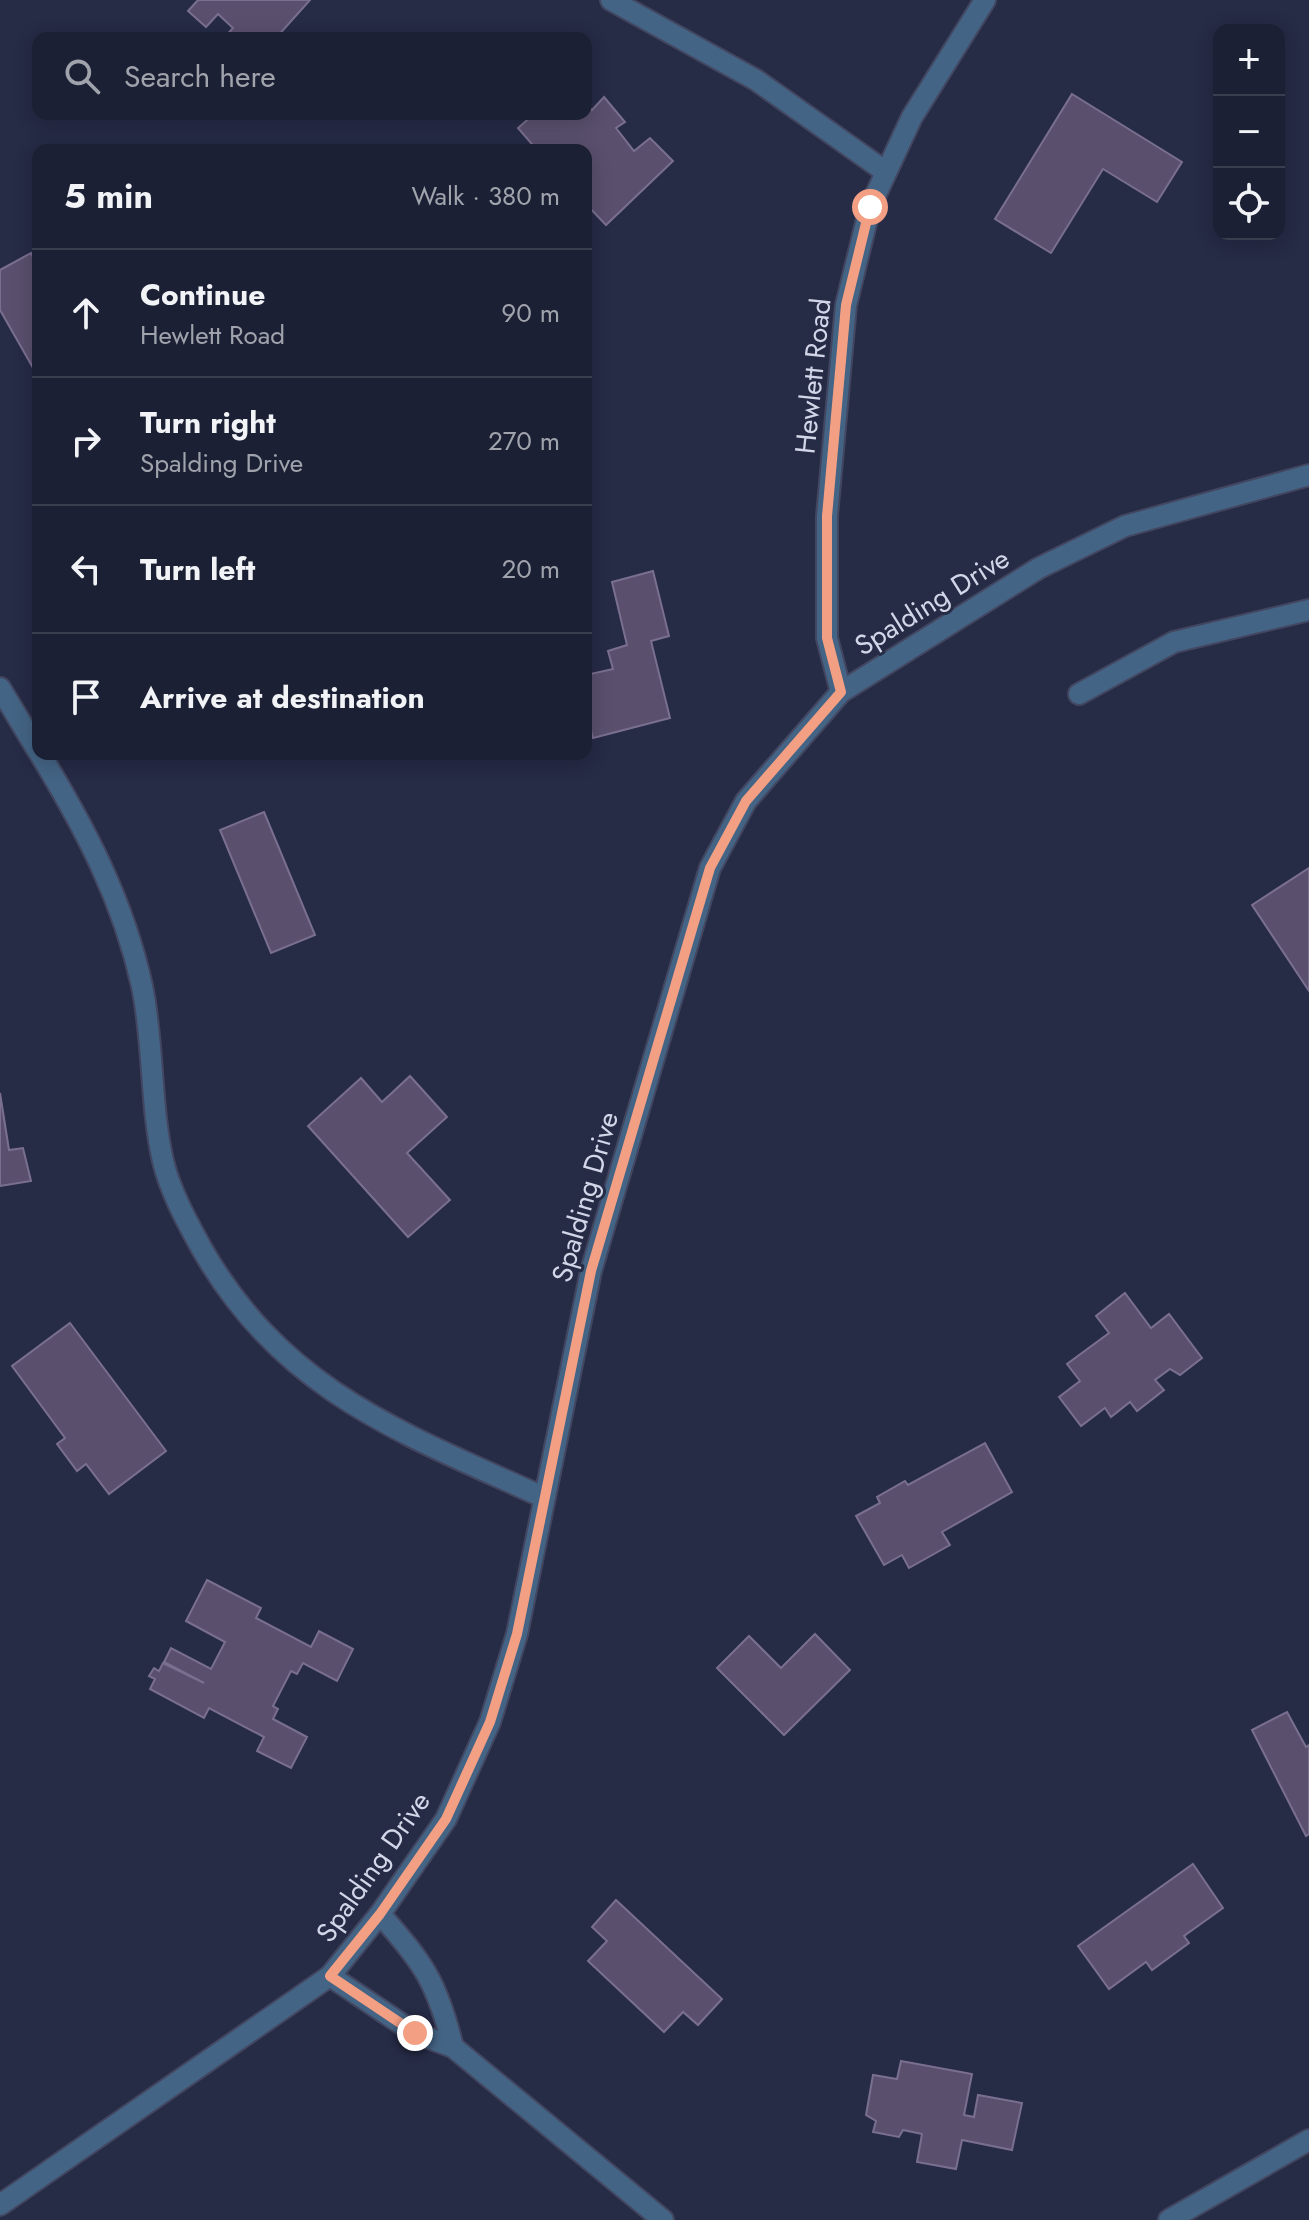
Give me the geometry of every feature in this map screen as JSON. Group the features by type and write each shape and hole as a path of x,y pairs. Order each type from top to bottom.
{"street":[{"path":"611,0 756,80 886,172"},
{"name":"Hewlett Road","path":"841,692 827,638 827,516 846,305 870,207 912,117 985,0"},
{"name":"Spalding Drive","path":"0,2205 330,1976 380,1914 446,1819 490,1722 517,1634 591,1271 710,868 746,801 841,692 1039,568 1125,526 1309,475"},
{"path":"1079,694 1174,642 1309,610"},
{"path":"0,688 32,741"},
{"path":"44,760 85,830 116,894 142,987 163,1161 185,1219 219,1279 272,1343 336,1396 389,1426 543,1497"},
{"path":"380,1914 423,1963 443,2005 453,2047"},
{"path":"330,1976 415,2033 453,2047 663,2220"},
{"path":"1169,2220 1309,2140"}],"building":[{"path":"198,0 310,0 281,32 229,32 233,28 218,14 206,27 188,11"},
{"path":"1072,94 1182,162 1157,202 1103,169 1051,253 995,219"},
{"path":"604,97 625,122 616,128 634,151 650,138 673,161 606,225 592,210 592,144 532,144 518,128 527,120 592,120 592,110"},
{"path":"32,255 32,366 0,310 0,270"},
{"path":"653,571 669,636 651,641 670,718 593,738 592,674 613,669 608,651 627,645 612,582"},
{"path":"264,812 315,935 271,953 220,830"},
{"path":"1309,868 1309,991 1252,905"},
{"path":"410,1076 447,1117 407,1153 450,1200 408,1237 308,1126 361,1078 382,1102"},
{"path":"0,1093 9,1150 23,1148 31,1181 0,1186"},
{"path":"1125,1293 1151,1328 1169,1314 1202,1358 1180,1375 1170,1369 1155,1380 1164,1390 1137,1411 1130,1402 1111,1417 1105,1408 1081,1426 1059,1397 1080,1381 1067,1364 1109,1333 1096,1316"},
{"path":"70,1323 166,1451 109,1494 86,1464 77,1471 57,1444 65,1438 12,1366"},
{"path":"985,1443 1012,1492 942,1532 950,1545 909,1568 902,1555 884,1565 856,1516 880,1503 877,1497 905,1481 908,1485"},
{"path":"207,1580 261,1608 256,1618 311,1647 319,1631 353,1649 337,1681 303,1663 297,1674 291,1671 273,1706 278,1709 273,1719 307,1737 291,1768 257,1751 264,1737 209,1708 204,1718 150,1689 155,1679 149,1676 154,1668 159,1671 163,1663 204,1683 164,1662 171,1648 211,1669 225,1642 186,1621"},
{"path":"815,1634 850,1670 784,1735 717,1668 749,1636 781,1668"},
{"path":"1287,1712 1306,1747 1309,1745 1309,1834 1306,1836 1252,1730"},
{"path":"1193,1864 1223,1908 1184,1936 1189,1943 1152,1970 1146,1962 1109,1989 1078,1946"},
{"path":"616,1900 722,1999 698,2025 683,2012 664,2032 588,1961 607,1941 592,1927"},
{"path":"901,2061 972,2074 964,2115 974,2117 978,2095 1022,2103 1012,2150 962,2140 956,2169 917,2162 922,2134 903,2130 899,2137 873,2132 876,2121 866,2115 873,2075 897,2079"}],"route":[{"path":"415,2033 330,1976 380,1914 446,1819 490,1722 517,1634 591,1271 710,868 746,801 841,692 827,638 827,516 846,305 870,207"}]}
